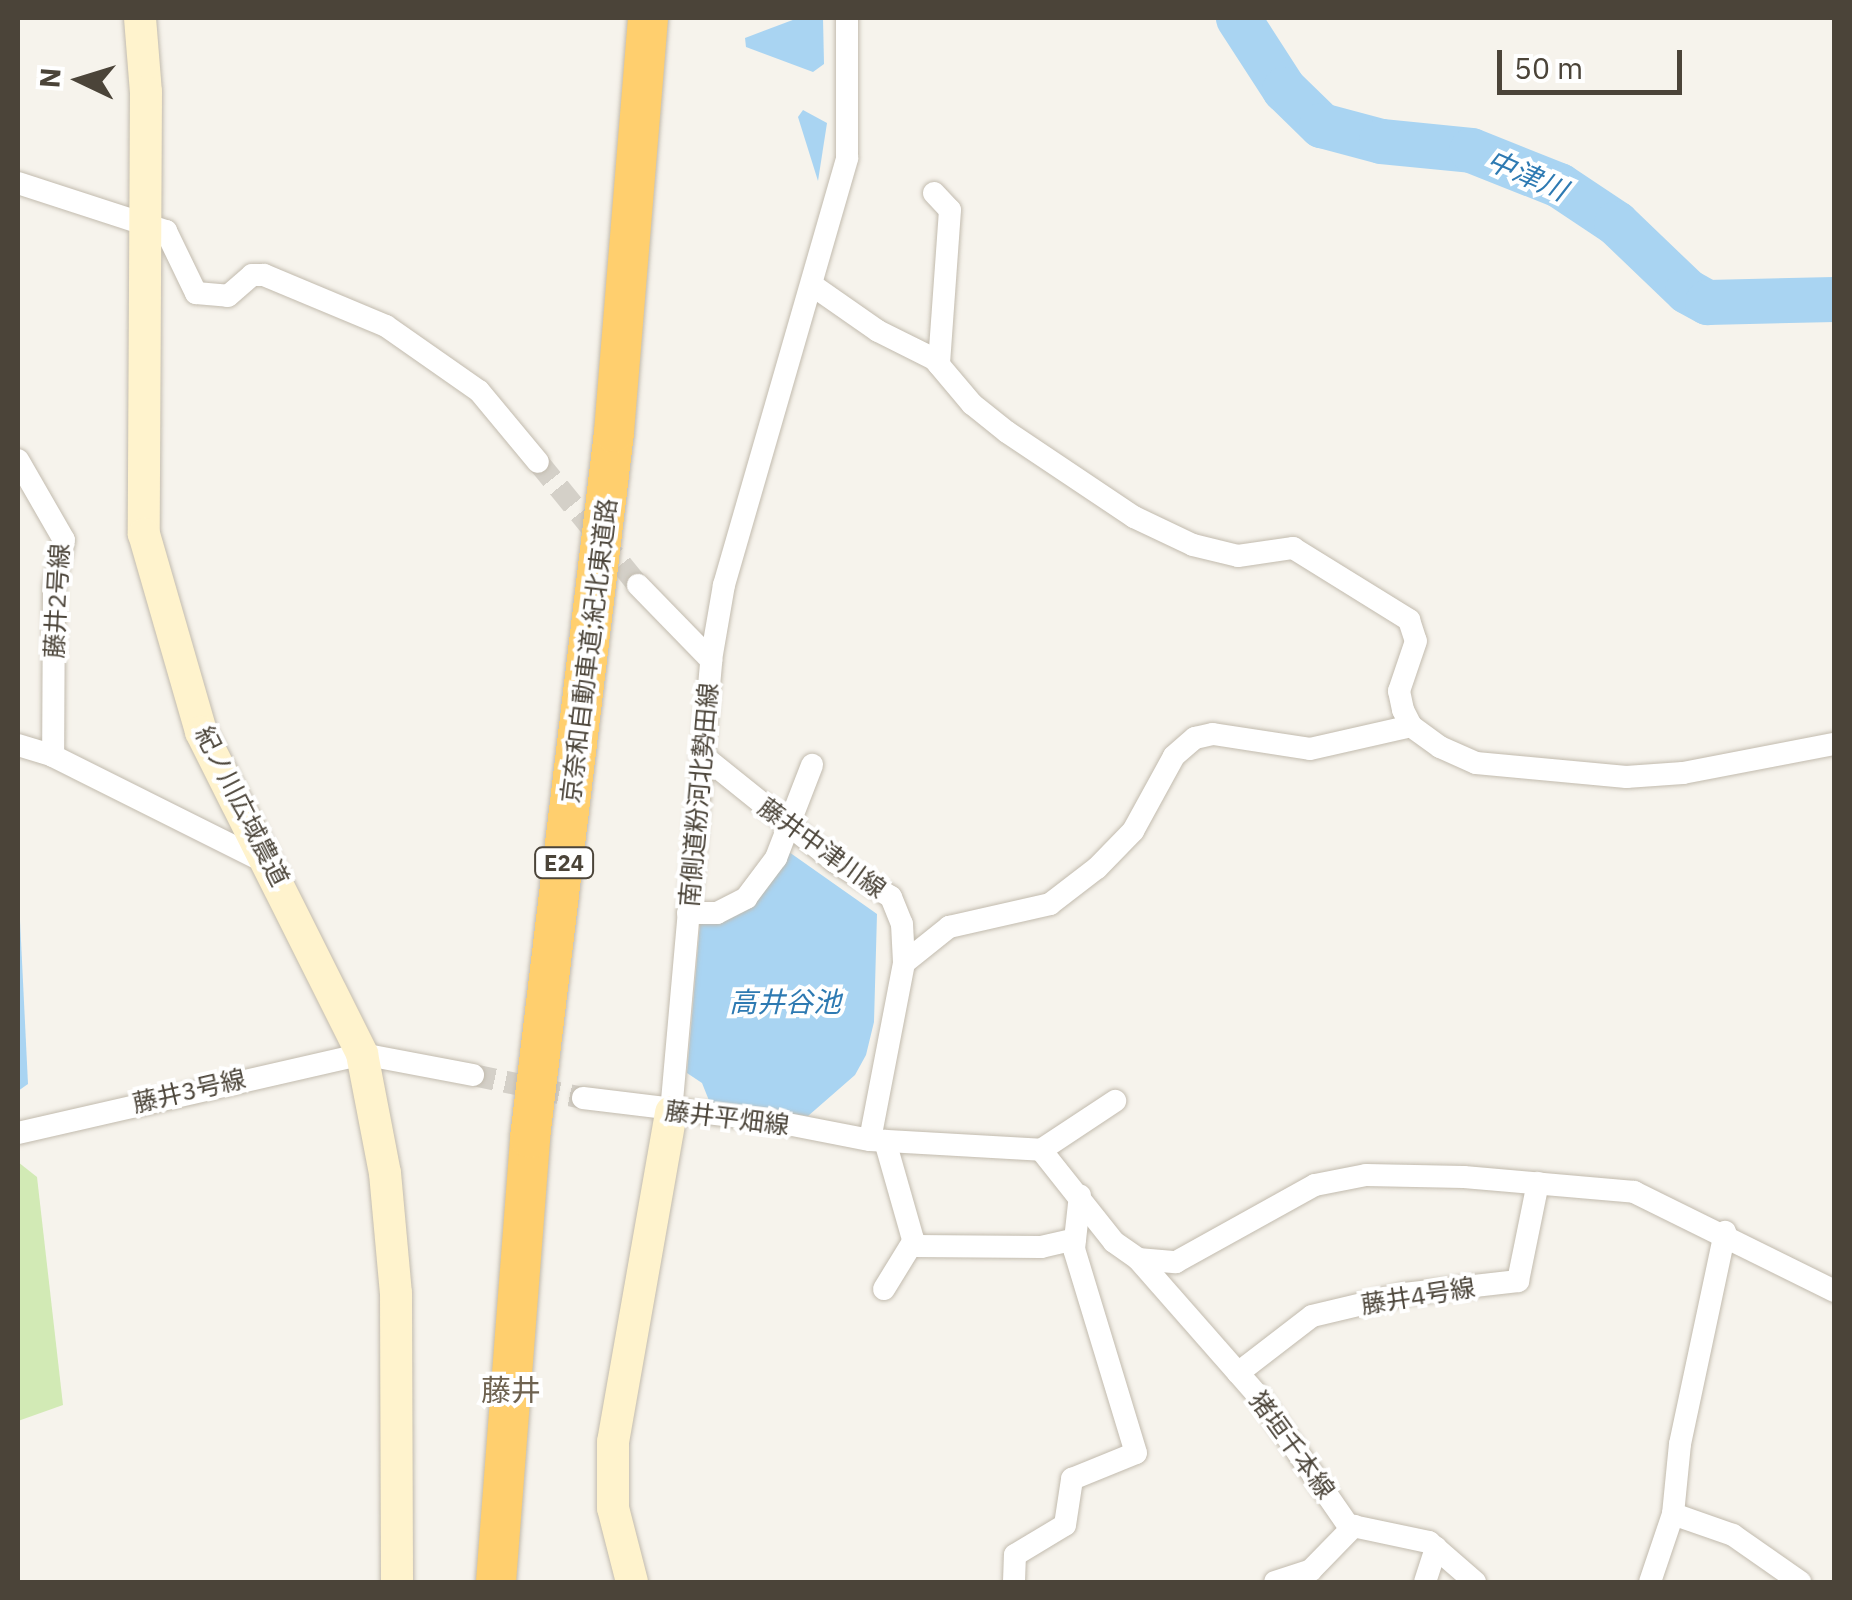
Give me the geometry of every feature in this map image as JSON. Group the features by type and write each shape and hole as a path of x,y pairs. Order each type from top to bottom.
{"highway":[{"name":"京奈和自動車道;紀北東道路","path":"496,1582 530,1138 598,583 640,144 648,18"}],"street":[{"name":"紀ノ川広域農道","path":"140,18 147,215 144,534 200,728 272,866 362,1054 385,1173 396,1293 396,1582"},
{"name":"南側道粉河北勢田線","path":"632,1582 613,1508 613,1442 671,1112 711,660 724,585 846,158 847,18"},
{"path":"18,182 147,215 176,242 196,294 228,296 252,275 264,275 386,326 480,391 538,462"},
{"path":"934,192 950,210 939,364"},
{"path":"812,285 939,364 1007,432 1168,536 1238,556 1293,548 1409,620 1416,641 1398,691 1411,726 1476,763 1626,777 1682,773 1834,744"},
{"name":"藤井2号線","path":"18,460 64,540 54,586 53,756"},
{"path":"638,585 711,660"},
{"path":"904,963 949,927 1050,904 1097,868 1133,832 1174,756 1195,738 1213,734 1310,749 1411,726"},
{"path":"18,745 53,756 272,866"},
{"name":"藤井中津川線","path":"702,755 791,822 835,862 891,897 902,924 904,963 878,1140"},
{"path":"688,913 717,913 746,898 776,858 812,765"},
{"path":"362,1054 473,1076"},
{"name":"藤井3号線","path":"18,1133 362,1054"},
{"name":"藤井平畑線","path":"583,1098 671,1112 772,1120 878,1140 1041,1150"},
{"path":"1041,1150 1115,1101"},
{"path":"878,1140 915,1246 1041,1247 1075,1240"},
{"name":"猪垣千本線","path":"1041,1150 1114,1242 1138,1259 1238,1373 1354,1526"},
{"path":"1138,1259 1176,1262 1302,1192 1366,1175 1634,1192 1725,1232 1834,1291"},
{"name":"藤井4号線","path":"1238,1373 1312,1316 1404,1294 1518,1282 1538,1183"},
{"path":"1080,1195 1075,1240 1137,1441 1128,1459"},
{"path":"1650,1582 1673,1514 1725,1232"},
{"path":"884,1289 914,1240"},
{"path":"993,1555 1023,1548 1064,1524 1072,1480 1151,1452"},
{"path":"1673,1514 1733,1535 1800,1582"},
{"path":"1275,1582 1311,1570 1354,1526 1436,1548 1475,1582"},
{"path":"1014,1582 1012,1562 1023,1548"},
{"path":"1426,1582 1436,1548"}],"green space":[{"path":"18,1162 37,1177 63,1405 18,1421"}],"water":[{"path":"798,18 823,18 824,64 813,72 746,47 745,38"},
{"path":"803,110 827,123 818,181 798,117"},
{"name":"高井谷池","path":"789,852 877,914 874,1022 866,1055 855,1075 808,1116 710,1103 702,1083 687,1073 700,924 719,919"},
{"path":"18,879 28,1084 18,1091"}],"waterway":[{"name":"中津川","path":"1238,18 1284,89 1321,125 1381,141 1471,150 1559,185 1616,223 1687,291 1707,302 1834,299"}],"tunnel":[{"path":"538,462 638,585"},
{"path":"473,1075 583,1098"}],"district":[{"name":"藤井","path":"511,1390"}]}
